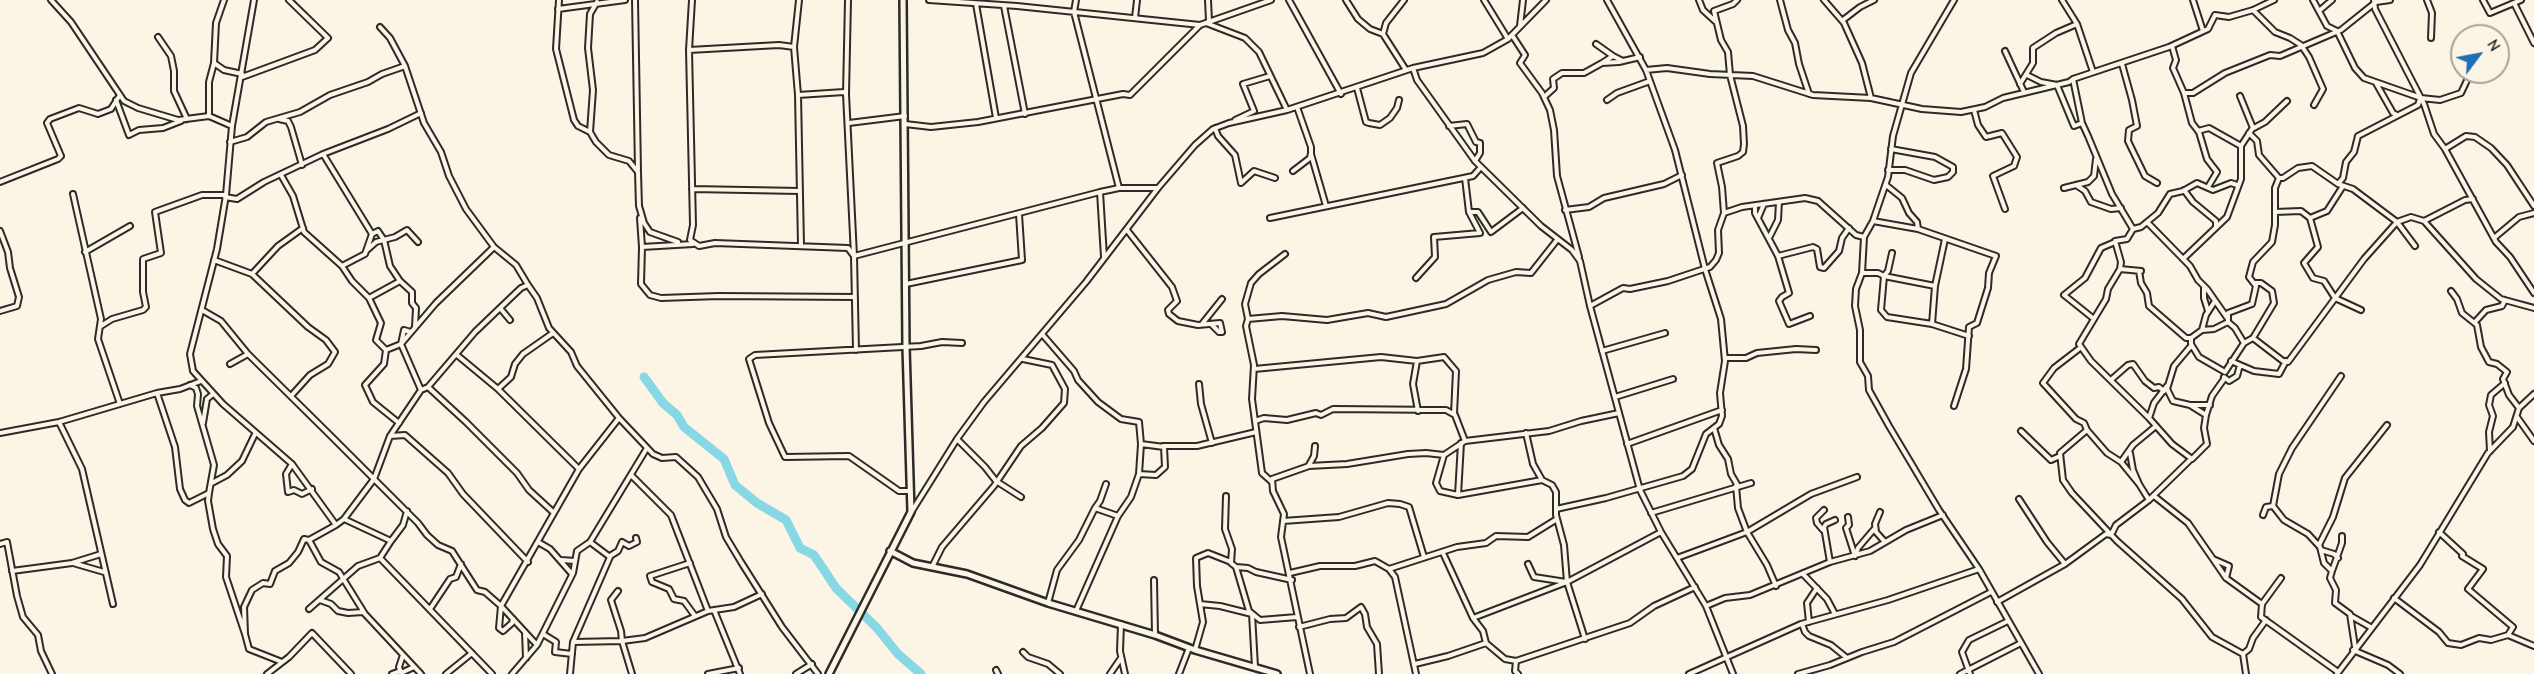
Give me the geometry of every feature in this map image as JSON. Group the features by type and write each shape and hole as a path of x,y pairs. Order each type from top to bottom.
{"street":[{"path":"51,0 71,22 95,55 120,95 134,107 185,120"},
{"path":"209,116 209,82 214,63 216,23 224,0"},
{"path":"254,0 232,126 226,196 214,260 190,362 195,376 255,434 292,464 336,525"},
{"path":"214,63 224,70 242,75 315,50 328,38 289,0"},
{"path":"559,0 556,49 571,114 578,126 590,132 609,155 629,160 638,172"},
{"path":"558,9 625,0"},
{"path":"635,0 641,284 650,296 661,298 855,297"},
{"path":"692,0 689,51 693,225 690,240 694,244"},
{"path":"799,0 794,47 798,95 801,245"},
{"path":"848,0 846,94 849,123 856,350"},
{"path":"903,0 906,347 911,512"},
{"path":"929,0 976,4 984,1 1004,6 1200,25"},
{"path":"1076,0 1074,12 1119,188"},
{"path":"1135,18 1137,0"},
{"path":"1207,22 1208,0"},
{"path":"905,124 931,127 1025,114 1123,94 1130,96 1200,25 1271,0"},
{"path":"1289,0 1341,94"},
{"path":"1346,0 1358,19 1370,29 1383,34 1406,70"},
{"path":"1383,34 1386,23 1404,0"},
{"path":"1484,0 1508,39"},
{"path":"1520,27 1523,0"},
{"path":"1229,123 1287,110 1341,94 1413,68 1483,53 1508,39 1546,0"},
{"path":"1556,508 1640,490 1683,476 1692,470 1706,434 1719,424 1722,410 1720,393 1725,358 1721,319 1705,268 1675,150 1646,70 1607,0"},
{"path":"1699,0 1703,10 1716,22"},
{"path":"1590,306 1623,288 1653,285 1705,268 1716,260 1719,253 1718,230 1724,213 1717,163 1738,156 1743,152 1744,144 1743,126 1730,75 1728,52 1720,40 1714,11 1733,4 1737,0"},
{"path":"1780,0 1788,30 1800,56 1799,64 1809,94"},
{"path":"1824,0 1839,19 1843,20 1862,63 1871,98"},
{"path":"1843,20 1874,0"},
{"path":"1954,0 1915,66 1903,93 1904,104 1893,136 1886,185 1873,221 1864,237 1862,273 1856,289 1855,306 1860,330 1860,362 1868,376 1869,390 2039,674"},
{"path":"2062,0 2077,24 2093,72"},
{"path":"2193,0 2203,31"},
{"path":"1646,70 1667,68 1696,73 1758,77 1809,94 1871,98 1935,111 1974,110 1985,107 1996,100 2057,85 2172,46 2208,29 2215,15 2229,18 2274,0"},
{"path":"2313,0 2327,26 2337,31 2355,68 2364,78 2421,98 2440,100 2461,93 2465,84"},
{"path":"2319,11 2332,0"},
{"path":"2184,93 2193,93 2225,73 2270,55 2280,56 2337,31 2375,1 2390,0"},
{"path":"2427,0 2432,13 2431,38"},
{"path":"2482,0 2490,13 2521,0"},
{"path":"2375,1 2375,9 2421,98 2434,134 2445,149 2494,238 2534,293"},
{"path":"590,132 593,90 588,48 590,14 597,2"},
{"path":"2514,3 2534,43"},
{"path":"976,4 996,118"},
{"path":"1004,6 1025,114"},
{"path":"2253,10 2275,32 2301,45 2323,89 2314,105"},
{"path":"1207,22 1245,38 1259,52 1287,110"},
{"path":"2020,84 2033,63 2033,48 2056,33 2077,24"},
{"path":"380,27 396,48 405,66 424,123 441,152 449,176 466,209 494,247 516,265 537,298 543,316 553,333 567,347 576,366 619,418 647,448 662,458 676,457 698,477 717,509 726,537 782,627 818,674"},
{"path":"1512,35 1525,55 1520,63 1544,97 1554,130 1557,176 1565,210 1640,490 1661,532 1706,606 1733,674"},
{"path":"158,37 171,56 174,91 185,120"},
{"path":"1596,44 1623,61"},
{"path":"689,51 779,45 794,47"},
{"path":"2172,46 2176,60 2173,68 2184,93 2192,123 2198,131 2207,159 2217,172 2208,187"},
{"path":"2005,51 2024,92"},
{"path":"1544,97 1554,88 1553,79 1562,72 1584,73 1613,56"},
{"path":"1602,63 1640,57"},
{"path":"2122,64 2137,126 2129,130 2128,141 2145,176 2157,183"},
{"path":"230,142 247,136 266,122 300,112 330,94 368,82 405,66"},
{"path":"1413,68 1417,80 1475,161 1557,240 1572,250 1580,261"},
{"path":"2027,75 2041,82 2057,85"},
{"path":"829,674 911,512 957,439 984,402 1022,359 1195,145 1215,128 1254,111 1243,84 1270,76"},
{"path":"2073,79 2082,123 2112,194 2133,229"},
{"path":"1607,100 1617,93 1650,81"},
{"path":"2376,82 2393,113 2397,115"},
{"path":"2057,85 2073,126 2082,123"},
{"path":"1357,88 1366,122 1369,123 1380,124 1390,118 1398,108 1399,100"},
{"path":"798,95 844,92 846,94"},
{"path":"1891,101 1903,93"},
{"path":"111,109 120,95"},
{"path":"2240,96 2253,128"},
{"path":"2310,218 2327,211 2343,178 2346,162 2354,152 2358,136 2418,105 2421,98"},
{"path":"116,100 129,135 139,130 163,128 185,120 209,116 232,126"},
{"path":"2183,259 2227,217 2241,179 2241,146 2249,133 2253,128 2265,122 2287,101"},
{"path":"1293,171 1310,159 1311,153 1297,107"},
{"path":"0,182 61,156 47,123 50,119 79,108 98,114 111,109 121,111"},
{"path":"1974,110 1978,125 1986,137 2002,133 2017,157 2014,166 1993,176 2005,209"},
{"path":"101,326 112,319 143,310 146,307 143,292 143,259 161,254 155,212 202,195 237,198 323,154 388,129 421,113"},
{"path":"849,123 905,116"},
{"path":"278,118 288,121 302,165"},
{"path":"1448,126 1467,124 1476,142 1480,143 1480,153 1475,161"},
{"path":"1215,128 1218,136 1235,155 1241,183 1254,171 1275,178"},
{"path":"2198,131 2209,128 2241,146"},
{"path":"2249,133 2257,141 2259,155 2279,178"},
{"path":"2445,149 2466,136 2475,137 2491,148 2506,165 2534,206"},
{"path":"1888,170 1905,170 1934,180 1948,177 1953,172 1953,167 1935,157 1891,149"},
{"path":"1311,153 1326,206"},
{"path":"323,154 372,234"},
{"path":"2064,188 2088,182 2094,176 2096,158"},
{"path":"2279,178 2283,178 2298,168 2312,166 2340,185 2353,189 2397,222 2415,246"},
{"path":"1270,218 1465,178 1473,176 1481,167"},
{"path":"281,175 292,196 303,228 311,240 342,266 352,281 369,298 381,323 376,340 386,350"},
{"path":"1565,210 1589,207 1604,198 1664,184 1682,175"},
{"path":"1416,278 1434,257 1434,237 1480,233 1469,212 1465,178"},
{"path":"2228,320 2228,313 2252,304 2256,286 2249,277 2253,262 2272,242 2275,188 2279,178"},
{"path":"2094,319 2064,295 2085,278 2101,248 2127,239 2133,229 2141,227 2158,213 2170,194 2197,183 2213,190 2231,183 2237,185"},
{"path":"1886,185 1902,198 1909,213 1917,222 1918,229"},
{"path":"2076,185 2085,191 2091,202 2110,208 2121,208"},
{"path":"854,256 1100,192 1119,188 1158,188"},
{"path":"692,189 800,191"},
{"path":"2184,190 2193,202 2217,220 2216,226"},
{"path":"1100,192 1104,258"},
{"path":"73,194 101,326 98,339 120,404"},
{"path":"1724,213 1805,198 1818,201 1856,235 1864,237"},
{"path":"2424,221 2465,200 2473,199"},
{"path":"1770,237 1778,220 1779,202"},
{"path":"1758,219 1764,204"},
{"path":"1755,206 1758,219 1770,237 1778,256 1789,293 1779,302 1789,324 1810,316"},
{"path":"1469,212 1478,212 1491,232 1523,208"},
{"path":"2275,212 2301,212 2310,218 2318,247 2304,263 2313,278 2324,281 2335,298 2361,310"},
{"path":"640,213 651,232 681,243"},
{"path":"2494,238 2519,217 2534,213"},
{"path":"906,284 1022,260 1019,214"},
{"path":"2231,361 2254,371 2279,374 2364,259 2397,222 2411,217 2424,221 2476,279 2501,299 2534,308"},
{"path":"1873,221 1918,229 1996,256 1989,273 1984,304 1977,323 1970,327 1966,369 1954,406"},
{"path":"2147,222 2183,259 2244,343"},
{"path":"86,252 130,226"},
{"path":"252,274 278,246 303,228"},
{"path":"1778,256 1814,247 1817,249 1820,267 1824,267 1839,250 1842,238 1849,228"},
{"path":"1127,229 1172,287 1177,301 1168,310 1169,314 1178,321 1211,324"},
{"path":"342,266 365,254 383,238 395,237 407,230 418,242"},
{"path":"0,231 8,252 10,268 19,297 17,306 0,311"},
{"path":"366,251 372,234 378,231 383,238 390,266 400,281 412,292 412,303 416,308 416,328"},
{"path":"1932,324 1935,286 1945,239"},
{"path":"1248,320 1282,316 1327,320 1368,313 1386,317 1446,304 1488,280 1516,272 1531,273 1557,240"},
{"path":"2115,242 2121,262 2120,269 2079,344 2080,348 2172,444 2192,459"},
{"path":"642,247 681,243 844,246 849,248 854,256"},
{"path":"386,350 401,344 436,303 494,247"},
{"path":"1892,253 1888,271 1884,276 1881,310 1883,314 1887,317 1932,324 1969,336"},
{"path":"1272,482 1262,473 1252,399 1253,356 1246,326 1248,320 1245,304 1251,283 1259,273 1285,254"},
{"path":"214,260 252,274 308,327 326,340 335,352 328,364 310,375 291,396"},
{"path":"2120,269 2140,271 2141,283 2147,293 2150,306 2186,338 2191,338 2202,330 2214,329 2228,320"},
{"path":"1862,273 1878,273 1935,286"},
{"path":"369,298 400,281"},
{"path":"2111,535 2116,525 2150,500 2207,444 2204,428 2206,415 2218,384 2224,379 2231,361 2244,343 2253,338 2274,303 2272,291 2261,283 2254,283"},
{"path":"245,634 244,607 252,590 263,583 270,584 275,571 289,562 298,552 304,538 309,540 344,519 374,479 390,436 421,390 428,387 475,332 520,288 528,285"},
{"path":"2204,286 2204,298 2208,311"},
{"path":"2451,291 2462,313 2475,322 2481,347 2489,362 2497,364 2508,372 2503,379 2509,395 2519,408"},
{"path":"1202,324 1222,299"},
{"path":"2475,322 2486,310 2502,306 2505,300"},
{"path":"2202,330 2208,311 2215,301"},
{"path":"500,308 510,320"},
{"path":"202,310 221,321 248,354 433,540 453,551 477,590 485,592 501,606 537,645"},
{"path":"498,389 511,377 515,364 523,354 553,333"},
{"path":"1602,351 1665,333"},
{"path":"1042,334 1074,370 1078,380 1098,402 1121,419 1139,422 1141,444 1138,474 1131,497 1118,516 1076,610"},
{"path":"2191,338 2199,357 2225,372"},
{"path":"2253,338 2286,362"},
{"path":"910,491 899,491 849,456 785,457 769,423 749,364 751,356 921,346 942,342 962,343"},
{"path":"401,344 421,390"},
{"path":"2149,418 2154,403 2165,388 2174,366 2190,347 2193,347"},
{"path":"2080,348 2054,368 2043,383 2076,418 2084,423 2087,430 2107,453 2121,462 2150,500"},
{"path":"1725,358 1746,358 1757,353 1796,349 1816,350"},
{"path":"386,350 384,364 365,385 373,402 399,423"},
{"path":"230,364 248,354"},
{"path":"457,355 498,389 504,398 579,469"},
{"path":"1254,369 1382,357 1417,361 1444,357 1456,371 1454,414 1463,441 1458,495"},
{"path":"931,567 942,547 994,486 1021,446 1042,428 1065,398 1065,389 1052,365 1022,359"},
{"path":"1417,361 1413,384 1418,411"},
{"path":"2112,379 2128,365 2133,364 2145,381 2154,388 2165,388 2173,401 2190,405 2210,405"},
{"path":"2224,379 2232,381 2237,376 2240,365"},
{"path":"2272,506 2279,474 2292,448 2341,376"},
{"path":"1615,397 1673,379"},
{"path":"0,433 59,422 201,381"},
{"path":"2490,451 2489,432 2493,416 2489,405 2491,395 2505,383"},
{"path":"1199,384 1201,404 1212,443"},
{"path":"190,385 196,388 198,394 196,406 214,465 208,501 213,529 218,544 227,556 226,578 249,649 283,662"},
{"path":"428,387 517,473 528,490 553,513"},
{"path":"157,393 175,447 180,489 185,500 189,503 209,493"},
{"path":"202,424 207,399 213,394"},
{"path":"2281,578 2262,604 2261,617 2337,673 2420,565 2490,451 2513,427 2519,408 2534,394"},
{"path":"2190,405 2206,415"},
{"path":"1255,421 1264,418 1287,420 1316,413 1321,415 1333,409 1446,410 1454,414"},
{"path":"1628,444 1722,410"},
{"path":"1542,480 1458,495 1440,491 1436,483 1444,455 1463,441 1549,431 1619,413"},
{"path":"2516,417 2534,441"},
{"path":"513,619 504,631 499,628 501,606 579,469 619,418"},
{"path":"59,422 82,469 113,604"},
{"path":"2332,571 2324,563 2320,547 2333,517 2345,478 2387,425"},
{"path":"2121,462 2131,449 2156,426"},
{"path":"1714,428 1737,486 1738,508 1747,532 1767,565 1776,586"},
{"path":"2087,430 2060,453 2063,480 2072,494 2111,535 2182,599 2212,637 2242,654 2246,674"},
{"path":"2021,431 2051,460 2060,456"},
{"path":"1141,444 1173,448 1212,443 1256,432"},
{"path":"1526,433 1531,458 1542,480 1554,487 1557,519 1564,545 1567,582 1585,639"},
{"path":"212,483 227,474 242,460 255,434"},
{"path":"390,436 405,435 448,473 463,494 528,562"},
{"path":"957,439 996,481 1021,497"},
{"path":"1138,474 1156,475 1163,471 1165,449 1162,446"},
{"path":"1309,466 1316,446"},
{"path":"512,674 537,645 543,634 572,574 577,551 590,542 647,448"},
{"path":"2131,449 2133,470 2139,484"},
{"path":"1310,674 1297,617 1292,580 1281,537 1282,509 1273,491 1272,482 1276,476 1309,466 1347,464 1408,454 1444,455"},
{"path":"292,464 286,474 288,492 294,490 302,494 312,489"},
{"path":"632,476 671,515 708,611"},
{"path":"1677,558 1747,532 1810,494 1857,477"},
{"path":"1651,513 1751,483"},
{"path":"1048,603 1057,570 1078,540 1100,501 1106,484"},
{"path":"1226,496 1225,529 1232,549 1231,563"},
{"path":"2154,496 2188,522 2226,578 2262,604"},
{"path":"2019,499 2047,542 2065,564"},
{"path":"1283,521 1339,517 1388,503 1400,504 1410,507 1424,557"},
{"path":"2262,515 2266,507 2272,506"},
{"path":"2272,506 2284,520 2308,534 2320,547 2338,558"},
{"path":"1095,508 1118,516"},
{"path":"1824,510 1816,518 1816,523 1823,531 1830,562"},
{"path":"309,609 358,566 380,558 403,525 406,512"},
{"path":"1855,556 1858,548 1875,528 1880,512"},
{"path":"1706,606 1725,598 1744,596 1776,586 1830,562 1855,556 1943,514"},
{"path":"1848,517 1849,525 1846,528 1855,556"},
{"path":"344,519 391,541"},
{"path":"1389,569 1464,545 1486,543 1496,536 1528,537 1557,519"},
{"path":"1823,531 1826,524 1835,520"},
{"path":"1875,528 1885,542"},
{"path":"1473,618 1567,582 1661,532"},
{"path":"2439,532 2463,554 2462,556 2483,569 2468,589 2513,627 2508,635"},
{"path":"1997,602 2065,564 2106,534 2111,535"},
{"path":"2342,536 2338,558 2330,578 2336,590 2335,603 2372,628"},
{"path":"570,674 573,642 610,557 618,551 622,542 628,546 637,542 636,538"},
{"path":"309,540 321,562 339,572 363,612 421,674"},
{"path":"0,544 7,542 23,617 39,635 41,651 52,674"},
{"path":"538,542 550,549 572,574"},
{"path":"590,542 610,557"},
{"path":"890,551 908,562 967,574 1048,603 1120,623 1192,649 1277,674"},
{"path":"1443,553 1473,618 1483,631 1486,643 1505,658 1516,661 1528,655 1630,623 1654,606 1695,587"},
{"path":"12,571 72,563 101,554"},
{"path":"1179,674 1203,622 1197,586 1196,558 1208,554 1236,567 1252,614 1255,667"},
{"path":"380,558 492,674"},
{"path":"2213,559 2229,566 2226,578"},
{"path":"560,560 575,561"},
{"path":"1290,573 1320,566 1355,566 1375,561 1389,569 1395,578 1416,674"},
{"path":"72,563 104,572"},
{"path":"690,563 651,576 652,582 669,589 674,599 684,601 695,616"},
{"path":"430,609 450,579 456,577 461,564"},
{"path":"1528,564 1534,577 1567,582"},
{"path":"1236,567 1292,580"},
{"path":"1689,674 1802,624 1888,600 1978,569"},
{"path":"1803,574 1830,603 1835,614"},
{"path":"1154,580 1155,635"},
{"path":"1809,622 1807,603 1817,588"},
{"path":"618,591 611,600 632,674"},
{"path":"1798,674 1894,642 1991,592"},
{"path":"573,642 645,638 708,611 734,607 762,594"},
{"path":"2004,614 2005,598"},
{"path":"2394,598 2439,632 2448,643 2461,645 2479,638 2491,640 2508,635 2534,646"},
{"path":"320,600 331,604 338,611 363,612"},
{"path":"1200,604 1220,606 1252,614 1260,620 1297,617"},
{"path":"1299,627 1330,619 1347,618 1361,607 1377,644 1379,674"},
{"path":"714,610 740,674"},
{"path":"2350,615 2354,649"},
{"path":"2242,654 2249,649 2253,638 2266,620"},
{"path":"1969,672 1962,652 1969,640 2008,621"},
{"path":"1120,623 1121,658 1125,674"},
{"path":"1802,624 1804,632 1809,636 1831,645 1848,658"},
{"path":"525,632 526,658"},
{"path":"267,674 283,662 312,633 351,674"},
{"path":"543,634 556,642 555,652 572,654"},
{"path":"1414,664 1448,656 1486,643"},
{"path":"1960,674 1969,672 2021,643"},
{"path":"2354,649 2388,665 2400,674"},
{"path":"1023,652 1028,657 1048,664 1060,674"},
{"path":"447,674 472,653"},
{"path":"402,673 399,667 403,656"},
{"path":"1110,674 1121,658"},
{"path":"1516,661 1515,670 1518,674"},
{"path":"796,674 812,664"},
{"path":"392,674 402,673 414,667"},
{"path":"708,674 739,668"}],"waterway":[{"path":"644,377 663,403 677,415 684,427 724,459 735,485 757,503 786,520 800,548 814,555 836,588 877,628 898,654 921,674"}]}
